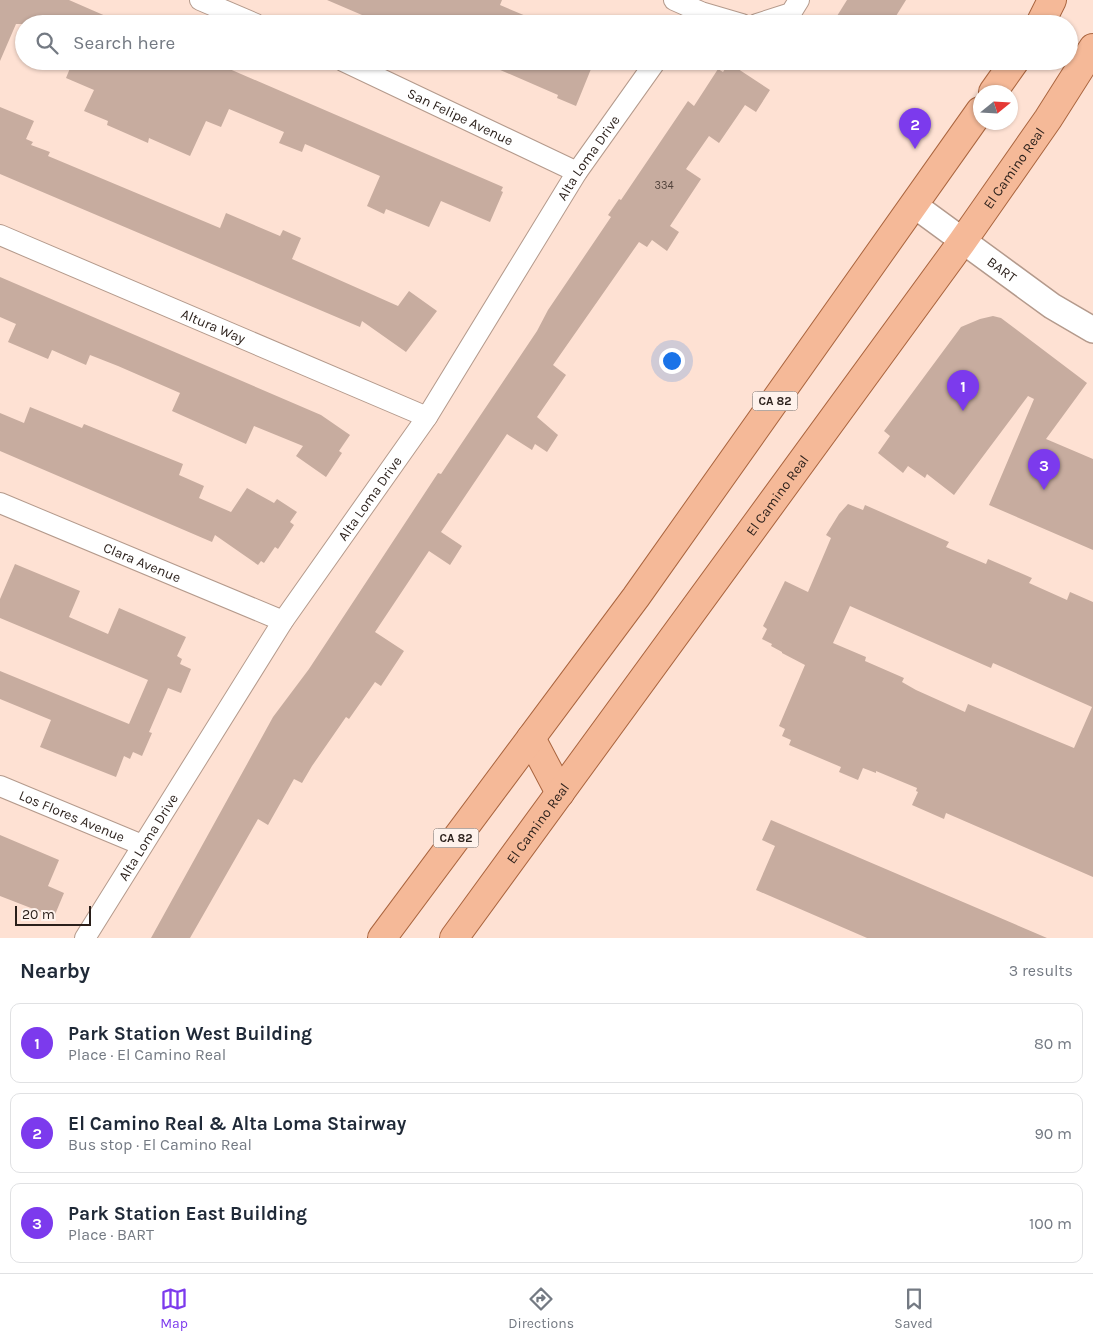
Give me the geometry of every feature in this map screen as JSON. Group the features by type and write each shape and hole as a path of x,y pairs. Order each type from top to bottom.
{"main road":[{"path":"1044,15 1052,0"},
{"name":"El Camino Real","path":"454,938 962,242 1048,119 1093,48"},
{"path":"998,85 1009,70"},
{"name":"CA 82","path":"382,938 636,597 973,121"},
{"path":"531,738 560,793"}],"street":[{"path":"200,0 235,15"},
{"path":"674,0 711,15"},
{"path":"785,15 791,13 799,0"},
{"name":"San Felipe Avenue","path":"362,70 578,172"},
{"name":"Alta Loma Drive","path":"84,938 283,621 427,417 578,172 650,70"},
{"name":"BART","path":"914,205 962,242 1052,306 1093,330"},
{"name":"Altura Way","path":"0,235 427,417"},
{"name":"Clara Avenue","path":"0,503 283,621"},
{"name":"Los Flores Avenue","path":"0,786 142,845"}],"building":[{"path":"0,0 69,0 103,15 15,15 15,26 0,61"},
{"path":"327,0 502,0 500,5 524,15 362,15"},
{"path":"847,0 906,0 897,15 838,15"},
{"path":"69,70 232,70 503,187 501,191 503,192 490,222 441,201 429,227 386,209 384,214 367,206 380,176 305,144 302,152 279,143 284,132 229,109 221,127 206,121 190,156 149,138 148,143 107,125 108,121 84,111 94,90 66,78"},
{"path":"500,70 591,70 576,106 557,98 558,95"},
{"path":"717,70 723,72 724,70 740,70 770,90 756,112 745,105 719,143 709,136 686,169 701,179 670,226 679,232 667,251 652,240 647,247 639,242 553,365 566,375 537,417 558,435 547,452 535,444 532,450 507,434 441,532 462,546 450,565 429,551 375,632 404,651 381,686 375,682 349,719 346,717 302,783 294,779 268,825 258,819 190,938 151,938 273,717 309,669 438,473 441,474 537,331 548,310 611,217 608,215 619,199 621,200 688,101 694,106"},
{"path":"0,107 34,121 26,139 33,142 31,145 50,152 48,156 220,228 226,213 280,236 283,230 301,238 292,259 398,306 409,291 437,311 406,352 362,321 360,327 0,174"},
{"path":"0,277 321,415 350,435 339,451 342,453 326,477 296,456 303,446 254,426 246,444 172,411 180,393 118,366 90,355 86,365 52,350 48,359 8,342 16,324 0,317"},
{"path":"993,316 1001,318 1087,383 1046,439 1093,459 1093,550 989,505 1034,399 1028,396 954,495 927,474 925,478 908,466 903,473 878,453 890,436 884,431 961,327"},
{"path":"30,407 82,428 84,424 183,464 179,475 204,486 199,498 231,512 247,488 274,503 277,499 297,512 290,522 294,525 278,549 275,547 264,563 261,561 258,565 215,535 212,542 0,451 0,413 24,423"},
{"path":"848,504 863,510 865,505 949,542 946,547 986,564 988,559 1032,578 1029,583 1067,600 1070,592 1093,602 1093,877 946,813 944,819 912,805 918,792 916,791 917,788 876,771 876,773 863,768 858,780 839,772 841,767 789,745 791,740 782,736 785,729 779,726 805,665 782,653 771,646 772,644 762,639 767,629 763,626 785,581 808,592 831,538 826,535 839,514","holes":["850,606 991,668 993,663 1092,707 1074,748 968,704 965,712 916,690 902,682 904,678 865,661 866,657 833,643"]},
{"path":"15,564 80,591 69,617 108,634 119,608 186,637 177,656 182,659 180,664 191,669 181,693 168,688 149,732 152,733 142,756 133,752 130,759 124,756 116,777 40,747 51,720 0,699 0,671 129,724 148,680 0,618 0,599"},
{"path":"771,820 1047,938 867,938 756,890 775,846 762,840"},
{"path":"0,835 59,860 48,886 64,893 54,917 0,896"}],"place":[{"name":"El Camino Real & Alta Loma Stairway","path":"915,149"},
{"name":"Park Station West Building","path":"963,411"},
{"name":"Park Station East Building","path":"1044,490"}]}
